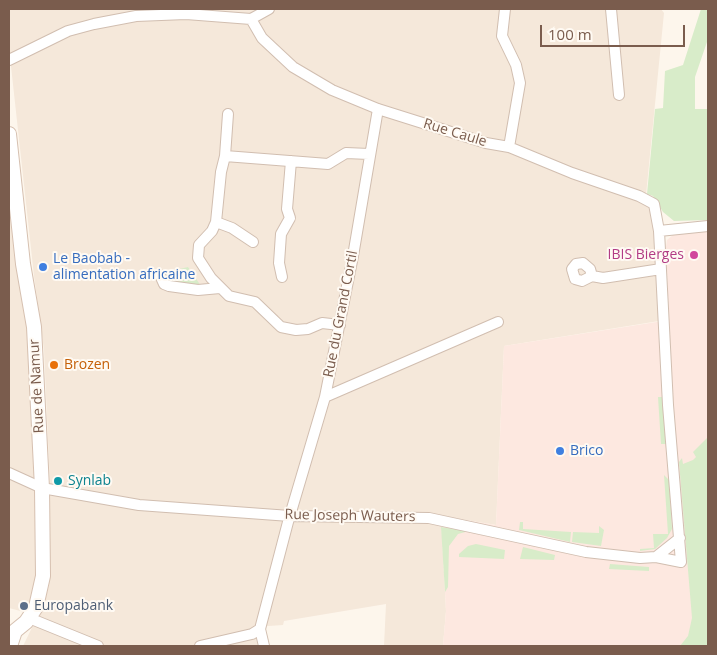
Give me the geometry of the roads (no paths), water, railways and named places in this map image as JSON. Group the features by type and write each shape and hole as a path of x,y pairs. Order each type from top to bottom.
{"street":[{"path":"9,60 68,31 136,16 186,14 251,19 269,9"},
{"path":"506,9 502,36 516,65 520,83 509,147"},
{"path":"611,9 619,94"},
{"name":"Rue Caule","path":"251,19 262,38 293,67 332,90 378,110 486,143 509,147 572,173 651,201 656,210 659,231"},
{"name":"Rue du Grand Cortil","path":"260,629 290,516 325,397 340,325 378,110"},
{"path":"228,114 225,156 221,172 216,222 212,231 199,246 198,253 211,278 232,298 255,302 281,327 296,330 308,329 322,323 340,325"},
{"name":"Rue de Namur","path":"9,134 23,264 34,327 42,488 43,576 36,607 29,618 12,626"},
{"path":"225,156 328,164 346,153 369,154"},
{"path":"282,277 279,263 281,234 290,218 287,209 291,161"},
{"path":"216,222 232,228 253,242"},
{"path":"659,231 708,226"},
{"name":"Rue Joseph Wauters","path":"9,472 42,488 139,504 290,516 430,518 586,552 640,558 656,556 681,562 668,404 659,231"},
{"path":"592,276 603,278 661,269"},
{"path":"160,275 164,284 169,286 198,290 220,288"},
{"path":"325,397 498,322"},
{"path":"656,556 680,538"},
{"path":"29,618 98,646"},
{"path":"10,646 12,626"},
{"path":"200,646 252,634 260,629 264,646"}],"place":[{"name":"IBIS Bierges","path":"694,255"},
{"name":"Le Baobab - alimentation africaine","path":"43,267"},
{"name":"Brozen","path":"54,365"},
{"name":"Brico","path":"560,451"},
{"name":"Synlab","path":"58,481"},
{"name":"Europabank","path":"24,606"}]}
